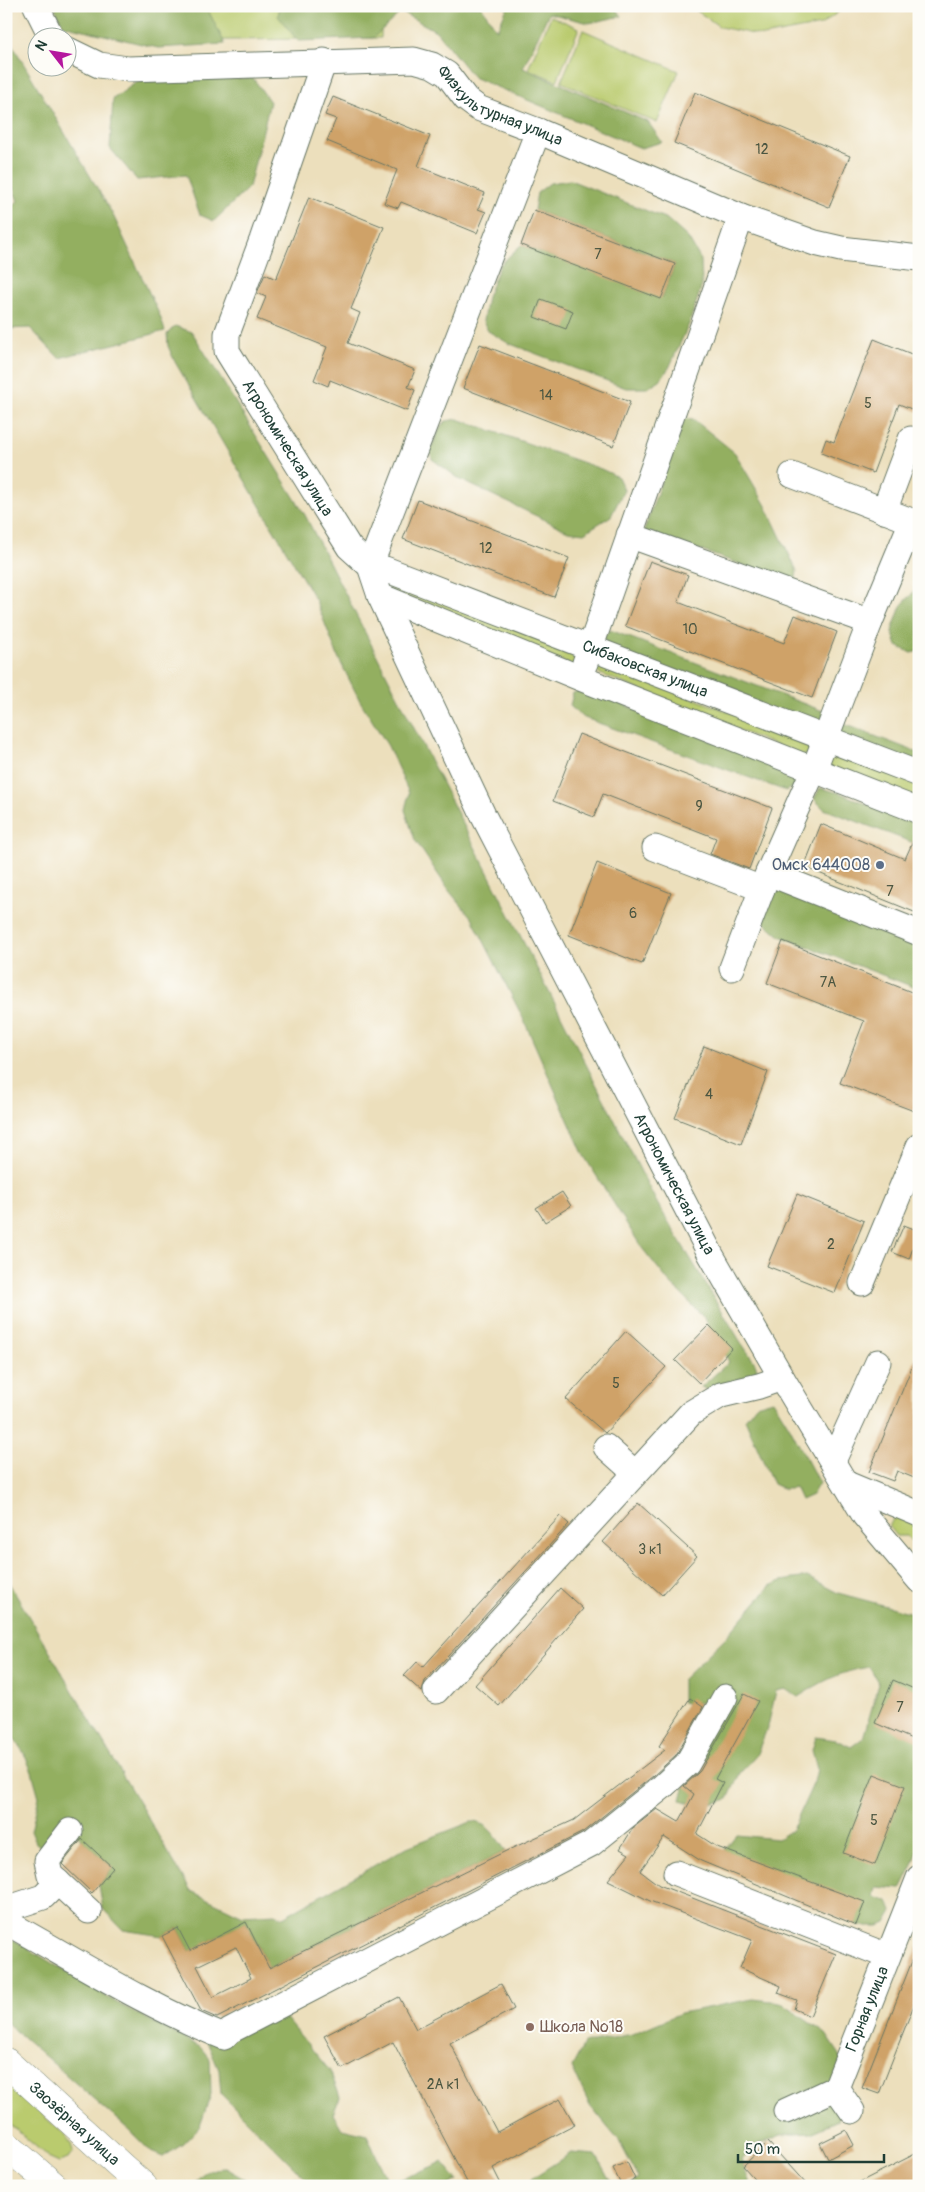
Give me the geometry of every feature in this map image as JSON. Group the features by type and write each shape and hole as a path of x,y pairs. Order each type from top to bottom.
{"main road":[{"name":"Заозёрная улица","path":"6,2062 143,2186"},
{"path":"6,2145 54,2186"}],"street":[{"path":"36,6 47,28"},
{"name":"Физкультурная улица","path":"78,55 99,64 128,69 324,61 414,60 432,65 447,74 466,99 478,108 538,131 741,217 815,243 841,249 918,257"},
{"name":"Агрономическая улица","path":"324,61 262,240 227,334 226,351 349,547 370,566 380,596 484,817 775,1380 834,1460 865,1516 919,1580"},
{"path":"370,566 538,131"},
{"path":"580,678 741,217"},
{"path":"884,510 911,439 919,442"},
{"path":"732,968 765,881 814,770 870,622 915,523 792,475"},
{"path":"629,535 870,622"},
{"name":"Сибаковская улица","path":"370,566 384,569 825,740 919,774"},
{"name":"Сибаковская улица","path":"380,596 580,678 919,811"},
{"path":"655,848 765,881 919,933"},
{"path":"862,1283 919,1146"},
{"path":"834,1460 878,1362"},
{"path":"436,1691 691,1413 721,1395 775,1380"},
{"path":"606,1447 636,1473"},
{"path":"847,1484 919,1514"},
{"path":"6,1922 182,2020 224,2037 230,2031 591,1844 662,1787 687,1764 725,1697"},
{"path":"70,1832 47,1861 50,1875 89,1910"},
{"path":"676,1873 887,1956"},
{"name":"Горная улица","path":"836,2088 919,1878"},
{"path":"6,1909 42,1897 58,1882"},
{"path":"786,2111 836,2088 852,2111"}],"green space":[{"path":"54,6 206,6 225,44 158,48 63,25"},
{"path":"66,6 382,6 381,38 160,41"},
{"path":"280,6 481,6 497,30 508,6 613,6 622,16 589,23 549,13 523,68 648,122 662,142 641,148 473,77 436,31 401,12 373,38 298,41 278,16"},
{"path":"690,6 846,6 821,25 763,36 720,27"},
{"path":"551,16 579,28 557,81 528,69"},
{"path":"583,30 679,71 657,123 561,82"},
{"path":"6,34 28,71 28,78 32,78 112,213 160,316 165,331 59,358 30,328 6,329 6,211 18,201 12,186 6,186"},
{"path":"253,78 270,102 249,187 214,221 200,215 186,175 137,180 110,148 113,99 138,81"},
{"path":"570,180 667,219 688,238 701,260 702,285 689,324 669,368 660,380 647,388 626,388 508,343 488,331 483,321 487,297 500,265 521,245 662,298 675,264 534,210 537,193 550,183"},
{"path":"175,326 192,332 305,515 657,1203 755,1363 759,1375 708,1390 701,1387 729,1362 705,1318 670,1283 642,1248 584,1156 522,1016 472,918 450,892 415,840 405,810 409,793 388,746 360,701 339,659 316,601 175,362 168,346 167,334"},
{"path":"683,418 693,419 735,453 765,504 797,571 795,583 644,531"},
{"path":"458,419 601,469 618,477 624,490 611,516 584,533 568,531 461,480 432,459 430,450 441,426 446,421"},
{"path":"387,577 578,652 573,666 390,594"},
{"path":"919,586 919,651 911,653 897,646 892,631 901,606"},
{"path":"610,630 823,711 823,731 608,648 603,636"},
{"path":"598,662 813,744 809,754 802,756 596,672 595,666"},
{"path":"585,689 800,777 798,785 786,791 582,717 570,706 573,693"},
{"path":"838,722 919,753 919,769 837,735"},
{"path":"830,751 919,782 919,803 827,766"},
{"path":"820,788 840,793 919,825 919,845 824,809 814,799"},
{"path":"771,885 919,925 919,989 780,936 763,921"},
{"path":"773,1400 819,1483 812,1495 801,1500 795,1487 784,1489 773,1484 745,1419 756,1405"},
{"path":"900,1515 919,1521 919,1550 907,1536 896,1536 889,1527 894,1517"},
{"path":"807,1577 838,1593 909,1612 919,1619 919,1847 913,1865 901,1889 876,1887 874,1897 888,1901 893,1911 886,1923 879,1926 860,1926 827,1905 720,1855 736,1835 778,1839 792,1830 814,1782 817,1769 812,1750 816,1737 836,1740 851,1747 863,1738 879,1684 869,1667 832,1678 798,1697 785,1689 776,1691 768,1726 756,1756 740,1773 728,1799 701,1807 681,1800 703,1712 700,1702 692,1704 682,1702 682,1680 728,1635 770,1586 781,1581"},
{"path":"6,1578 191,1891 243,1916 275,1914 283,1917 407,1847 471,1822 487,1828 506,1851 269,1968 246,1922 190,1951 178,1928 162,1936 123,1930 103,1909 99,1885 113,1868 77,1835 48,1852 36,1843 31,1831 39,1797 24,1753 6,1727"},
{"path":"6,1935 117,2003 200,2047 210,2059 211,2094 200,2126 183,2144 163,2157 151,2152 129,2130 6,2022"},
{"path":"753,1999 780,2002 826,2034 840,2055 847,2089 838,2121 811,2133 781,2135 755,2146 741,2160 751,2186 630,2186 638,2177 619,2141 590,2106 572,2067 584,2044 632,2034 681,2013"},
{"path":"265,2006 284,2016 330,2071 340,2097 333,2114 342,2129 367,2135 389,2184 443,2162 458,2180 448,2186 313,2186 221,2094 219,2070 205,2037 232,2015"},
{"path":"6,2082 66,2136 73,2152 68,2159 59,2162 48,2157 6,2121"},
{"path":"571,2153 596,2155 613,2186 527,2186 532,2178"},
{"path":"225,2168 255,2185 267,2186 195,2186 199,2177 206,2172"}],"building":[{"path":"695,92 850,156 829,207 674,143"},
{"path":"333,97 430,136 418,166 485,193 478,209 486,212 477,233 401,202 398,208 384,203 397,170 327,141 336,119 325,115"},
{"path":"309,197 384,227 351,309 360,313 348,343 415,370 408,387 415,390 407,411 330,380 328,386 314,380 327,347 257,319 266,297 257,293 265,274 276,279"},
{"path":"534,210 675,264 661,299 521,245"},
{"path":"541,299 573,311 566,329 534,317"},
{"path":"874,339 919,357 919,412 899,404 873,473 821,453 826,439 834,442"},
{"path":"480,344 630,402 613,446 463,388"},
{"path":"418,500 569,558 554,597 403,539"},
{"path":"650,561 688,575 678,602 784,643 795,615 837,632 812,698 625,626"},
{"path":"579,734 772,808 749,869 710,854 716,838 603,794 594,817 553,801"},
{"path":"821,824 905,859 919,828 919,914 804,867"},
{"path":"597,863 671,893 642,964 569,935"},
{"path":"783,941 919,995 919,1099 914,1111 840,1083 864,1021 767,983"},
{"path":"704,1046 768,1072 741,1144 675,1118"},
{"path":"562,1192 571,1206 545,1222 536,1208"},
{"path":"797,1194 864,1221 835,1293 767,1266"},
{"path":"904,1225 919,1231 909,1259 892,1252"},
{"path":"709,1325 732,1348 699,1383 675,1360"},
{"path":"626,1331 666,1367 605,1433 566,1399"},
{"path":"918,1352 919,1480 897,1471 893,1481 869,1472"},
{"path":"638,1503 697,1556 662,1595 603,1542"},
{"path":"560,1516 569,1524 425,1681 422,1692 404,1676 417,1662 423,1667"},
{"path":"560,1588 583,1609 499,1706 475,1685"},
{"path":"893,1680 919,1691 919,1742 875,1723"},
{"path":"744,1694 758,1701 715,1779 723,1783 697,1834 717,1847 865,1902 856,1925 701,1861 664,1837 640,1871 659,1885 836,1954 810,2016 794,2009 797,2000 778,1993 781,1986 740,1968 752,1940 650,1901 608,1880 629,1854 620,1849 633,1828 657,1809 679,1822 694,1794 684,1786 700,1771"},
{"path":"690,1698 703,1707 676,1755 653,1776 583,1832 217,2018 201,2011 162,1936 178,1928 190,1951 246,1922 269,1968 506,1851 574,1820 665,1750 659,1746","holes":["236,1947 251,1978 213,1997 197,1966"]},
{"path":"874,1774 905,1786 875,1865 843,1853"},
{"path":"82,1839 113,1868 92,1893 62,1864"},
{"path":"918,1946 919,1992 879,2094 862,2088"},
{"path":"501,1984 514,2009 450,2043 497,2132 560,2099 575,2125 493,2168 502,2186 469,2186 393,2042 342,2069 324,2036 399,1997 416,2029"},
{"path":"846,2130 854,2145 828,2159 820,2143"},
{"path":"768,2142 808,2186 761,2186 743,2166"},
{"path":"919,2152 919,2186 852,2186"},
{"path":"627,2162 635,2179 621,2185 613,2168"}],"place":[{"name":"Омск 644008","path":"880,865"},
{"name":"Школа №18","path":"530,2027"}]}
